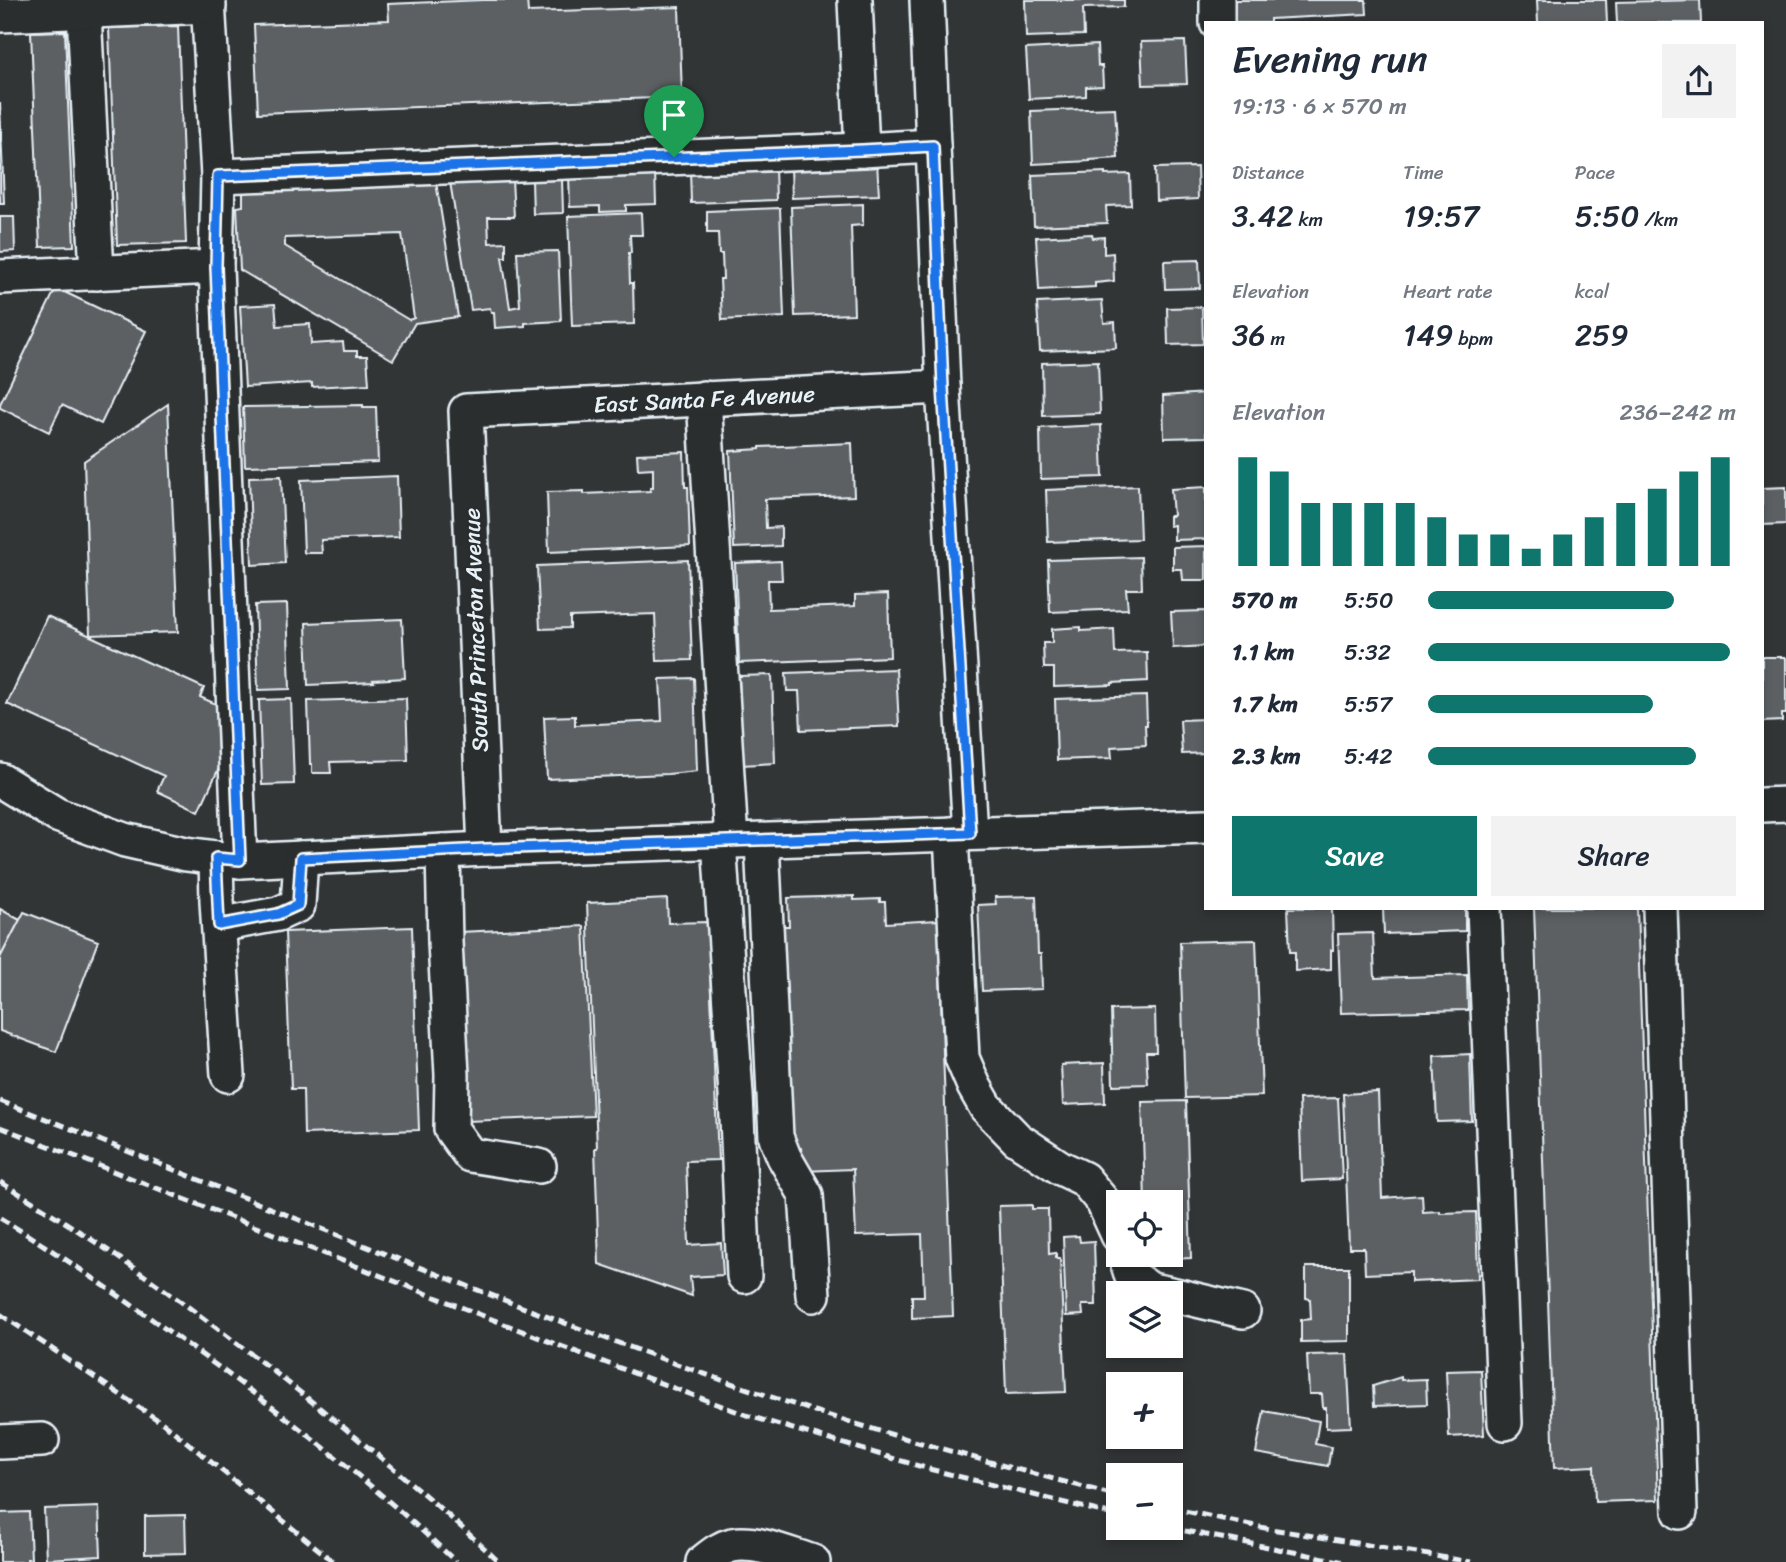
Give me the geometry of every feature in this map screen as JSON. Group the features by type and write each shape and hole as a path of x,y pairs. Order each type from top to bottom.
{"street":[{"path":"855,0 862,150"},
{"path":"927,0 960,834 962,1058 986,1107 1017,1139 1061,1168 1084,1179 1106,1209"},
{"path":"1217,0 1217,21"},
{"path":"0,16 209,3 218,176 216,267 228,859 219,925 228,1075"},
{"path":"84,12 97,273"},
{"path":"218,176 933,146"},
{"path":"0,277 216,267"},
{"name":"East Santa Fe Avenue","path":"466,411 943,387"},
{"path":"704,398 737,841 776,1138 806,1195 813,1295"},
{"name":"South Princeton Avenue","path":"466,411 485,849"},
{"path":"0,780 57,815 125,840 186,854 228,859 1204,826"},
{"path":"1764,805 1786,804"},
{"path":"737,841 736,1082 744,1276"},
{"path":"443,851 452,1075 451,1129 470,1155 540,1166"},
{"path":"219,925 278,914 298,905 301,858"},
{"path":"1484,910 1506,1423"},
{"path":"1660,910 1680,1511"},
{"path":"1129,1267 1132,1277 1138,1281"},
{"path":"1183,1297 1243,1311"},
{"path":"0,1442 42,1440"},
{"path":"703,1562 719,1550 733,1545 754,1544 813,1562"}],"building":[{"path":"527,0 528,12 679,7 682,97 258,113 254,25 389,20 388,4"},
{"path":"1025,0 1124,0 1124,7 1083,8 1084,35 1026,37"},
{"path":"1233,0 1366,0 1367,14 1234,21"},
{"path":"1537,0 1606,0 1607,21 1538,21"},
{"path":"1700,0 1701,21 1617,21 1616,2"},
{"path":"178,26 186,243 117,245 109,28"},
{"path":"65,31 74,246 40,247 31,32"},
{"path":"1185,41 1187,84 1143,85 1141,42"},
{"path":"1097,45 1103,86 1086,87 1086,96 1029,99 1026,49"},
{"path":"0,102 4,203 0,203"},
{"path":"1115,108 1118,158 1033,164 1031,111"},
{"path":"877,162 879,195 792,198 791,165"},
{"path":"775,167 776,200 691,203 690,169"},
{"path":"1197,167 1198,199 1156,201 1155,168"},
{"path":"655,171 656,204 626,205 626,211 600,212 600,206 570,207 569,174"},
{"path":"1105,172 1105,175 1130,174 1131,205 1106,206 1107,223 1034,226 1032,175"},
{"path":"512,179 514,217 488,217 489,243 506,242 506,257 502,257 510,308 520,306 517,252 558,251 561,321 495,328 494,312 491,312 490,308 471,310 450,182"},
{"path":"562,179 563,213 533,214 532,180"},
{"path":"436,182 458,317 415,323 393,360 240,270 237,207 243,206 243,191","holes":["402,234 414,318 409,320 285,246 285,238"]},
{"path":"863,204 863,225 851,226 854,314 795,316 791,207"},
{"path":"780,208 784,317 722,320 722,254 719,254 718,233 707,233 707,211"},
{"path":"641,213 642,235 630,235 630,283 633,283 634,324 572,326 568,216"},
{"path":"0,217 14,217 15,251 0,252"},
{"path":"1092,234 1093,238 1104,237 1104,254 1113,253 1114,281 1095,283 1095,287 1039,290 1036,237"},
{"path":"1199,260 1200,288 1165,289 1164,261"},
{"path":"56,288 146,331 101,424 62,405 49,432 0,408 0,404"},
{"path":"1102,300 1104,323 1115,322 1116,348 1040,351 1037,303"},
{"path":"275,304 277,326 310,324 311,344 343,342 344,351 357,351 357,356 367,356 369,384 312,387 312,383 245,387 240,306"},
{"path":"1202,307 1203,344 1168,345 1167,308"},
{"path":"1098,361 1100,414 1043,416 1042,363"},
{"path":"1204,393 1204,437 1164,438 1163,396"},
{"path":"168,404 178,632 90,635 84,461"},
{"path":"243,407 376,407 378,462 245,466"},
{"path":"1101,425 1103,477 1041,479 1040,428"},
{"path":"852,443 854,496 765,499 766,528 781,527 781,546 734,548 730,451"},
{"path":"684,452 690,546 549,552 547,492 584,491 584,494 650,491 650,488 653,488 653,468 638,469 637,454"},
{"path":"281,476 285,563 252,565 249,477"},
{"path":"397,476 399,537 321,540 322,553 304,553 301,480"},
{"path":"1138,486 1140,539 1048,542 1046,490"},
{"path":"1204,487 1204,539 1174,540 1174,525 1169,526 1169,516 1173,516 1171,489"},
{"path":"1786,487 1786,524 1764,525 1764,488"},
{"path":"1204,546 1204,580 1183,580 1182,569 1173,569 1173,547"},
{"path":"1141,557 1142,589 1126,589 1128,609 1050,612 1048,560"},
{"path":"688,560 692,660 657,661 655,614 570,617 570,628 540,629 537,566"},
{"path":"781,561 782,580 768,580 769,609 855,606 855,595 888,594 890,657 739,663 735,563"},
{"path":"287,604 290,689 258,690 255,605"},
{"path":"1204,611 1204,646 1173,648 1171,612"},
{"path":"47,616 204,688 200,697 218,705 219,768 199,811 157,791 164,776 7,704"},
{"path":"402,619 405,678 308,685 306,623"},
{"path":"1081,627 1081,631 1114,629 1115,653 1147,652 1148,681 1054,687 1054,668 1044,668 1043,643 1052,643 1052,629"},
{"path":"1764,657 1786,658 1786,714 1782,714 1782,721 1764,722"},
{"path":"896,669 899,726 801,730 799,691 787,691 786,673"},
{"path":"772,675 775,763 742,765 739,676"},
{"path":"694,678 697,771 547,779 544,717 575,716 575,725 662,721 660,679"},
{"path":"1146,696 1146,745 1111,747 1112,758 1057,760 1055,699"},
{"path":"406,698 408,760 330,762 331,773 312,773 308,701"},
{"path":"291,699 294,784 262,785 259,700"},
{"path":"1204,719 1204,753 1182,754 1180,720"},
{"path":"854,896 854,900 880,899 880,902 885,902 886,923 938,920 953,1316 912,1318 912,1296 924,1296 922,1234 856,1236 853,1169 803,1171 801,1148 787,1148 778,926 789,926 788,898"},
{"path":"1036,896 1042,989 982,991 978,905 996,904 995,897"},
{"path":"667,899 668,923 708,922 718,1160 686,1161 689,1245 721,1243 723,1275 690,1277 692,1296 599,1264 587,903"},
{"path":"0,909 20,920 0,958"},
{"path":"1288,910 1332,910 1331,969 1295,971 1295,952 1290,952"},
{"path":"1383,910 1465,910 1465,931 1384,934"},
{"path":"1534,910 1637,910 1658,1500 1595,1502 1594,1466 1554,1468"},
{"path":"24,912 98,941 56,1052 0,1031 0,958"},
{"path":"584,926 593,1116 467,1121 459,932"},
{"path":"412,927 419,1130 304,1134 303,1089 291,1089 285,932"},
{"path":"1373,933 1375,978 1467,975 1468,1010 1341,1013 1338,934"},
{"path":"1256,940 1262,1096 1185,1098 1180,942"},
{"path":"1155,1009 1156,1052 1146,1052 1148,1084 1113,1085 1111,1010"},
{"path":"1470,1054 1472,1121 1437,1122 1434,1056"},
{"path":"1104,1063 1105,1103 1063,1105 1061,1065"},
{"path":"1378,1092 1382,1198 1422,1195 1423,1212 1476,1212 1478,1279 1411,1282 1411,1272 1365,1274 1364,1248 1349,1248 1343,1094"},
{"path":"1338,1098 1342,1179 1302,1181 1299,1099"},
{"path":"1186,1101 1191,1258 1183,1258 1183,1190 1145,1190 1142,1102"},
{"path":"1032,1205 1032,1209 1048,1209 1049,1254 1056,1253 1056,1258 1060,1258 1066,1392 1006,1394 999,1206"},
{"path":"1079,1236 1080,1242 1094,1241 1096,1305 1082,1305 1083,1315 1066,1316 1063,1237"},
{"path":"1306,1267 1349,1267 1349,1341 1301,1342 1301,1320 1311,1319 1310,1299 1306,1298"},
{"path":"1347,1354 1351,1427 1326,1428 1326,1408 1323,1408 1322,1394 1309,1394 1307,1355"},
{"path":"1481,1370 1484,1435 1449,1437 1446,1371"},
{"path":"1401,1377 1401,1380 1426,1379 1427,1404 1374,1406 1373,1386"},
{"path":"1264,1411 1319,1421 1315,1444 1331,1447 1328,1466 1256,1453"},
{"path":"99,1507 101,1556 46,1559 44,1509"},
{"path":"29,1512 31,1559 27,1559 27,1562 0,1562 0,1513"},
{"path":"185,1515 186,1553 145,1554 145,1516"}],"railway":[{"path":"0,1101 471,1288 661,1359 847,1421 1106,1493"},
{"path":"0,1127 558,1345 749,1416 929,1469 1106,1513"},
{"path":"0,1182 124,1262 244,1348 389,1465 499,1562"},
{"path":"0,1218 121,1297 275,1409 349,1468 456,1562"},
{"path":"0,1314 167,1426 334,1562"},
{"path":"1183,1511 1265,1528 1471,1562"},
{"path":"1183,1531 1345,1562"}],"route":[{"path":"933,146 943,387 970,833 485,849 301,858 298,905 278,914 219,925 216,858 240,860 216,267 218,176 674,157 933,146"}]}
